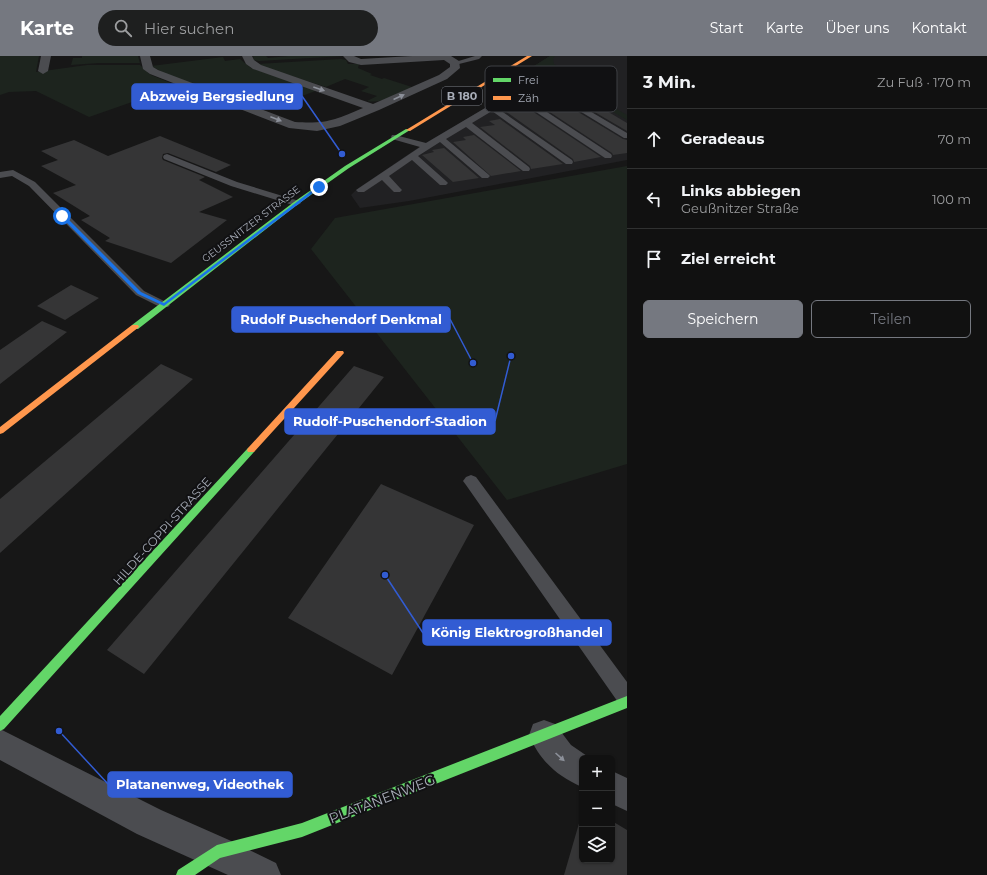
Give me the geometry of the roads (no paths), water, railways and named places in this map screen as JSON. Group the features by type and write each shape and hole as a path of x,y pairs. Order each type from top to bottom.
{"main road":[{"name":"GEUSSNITZER STRASSE","path":"513,66 530,56"},
{"name":"GEUSSNITZER STRASSE","path":"0,431 296,203 347,167 485,83"},
{"name":"HILDE-COPPI-STRASSE","path":"0,725 340,353"},
{"name":"PLATANENWEG","path":"183,875 217,852 302,830 627,702"}],"street":[{"path":"43,71 46,56"},
{"path":"145,56 148,69 154,72 293,125 317,127 336,124 443,77 455,68 456,63 445,56 361,62 352,60 348,56"},
{"path":"246,56 250,62 257,67 375,108"},
{"path":"544,735 552,749 567,763 579,769"},
{"path":"0,744 149,822 217,852 264,875"},
{"path":"615,789 627,795"}],"lane":[{"path":"456,63 477,58 479,56"},
{"path":"361,190 412,155 485,112"},
{"path":"498,112 569,162"},
{"path":"542,112 608,156"},
{"path":"587,112 627,136"},
{"path":"466,123 526,170"},
{"path":"395,137 427,146"},
{"path":"440,138 485,176"},
{"path":"412,155 443,184"},
{"path":"166,157 234,184 296,203"},
{"path":"0,175 13,173 32,184 140,293 164,305"},
{"path":"382,175 396,190"},
{"path":"471,481 627,698"}],"place":[{"name":"Abzweig Bergsiedlung","path":"342,154"},
{"name":"Rudolf-Puschendorf-Stadion","path":"511,356"},
{"name":"Rudolf Puschendorf Denkmal","path":"473,363"},
{"name":"König Elektrogroßhandel","path":"385,575"},
{"name":"Platanenweg, Videothek","path":"59,731"}]}
